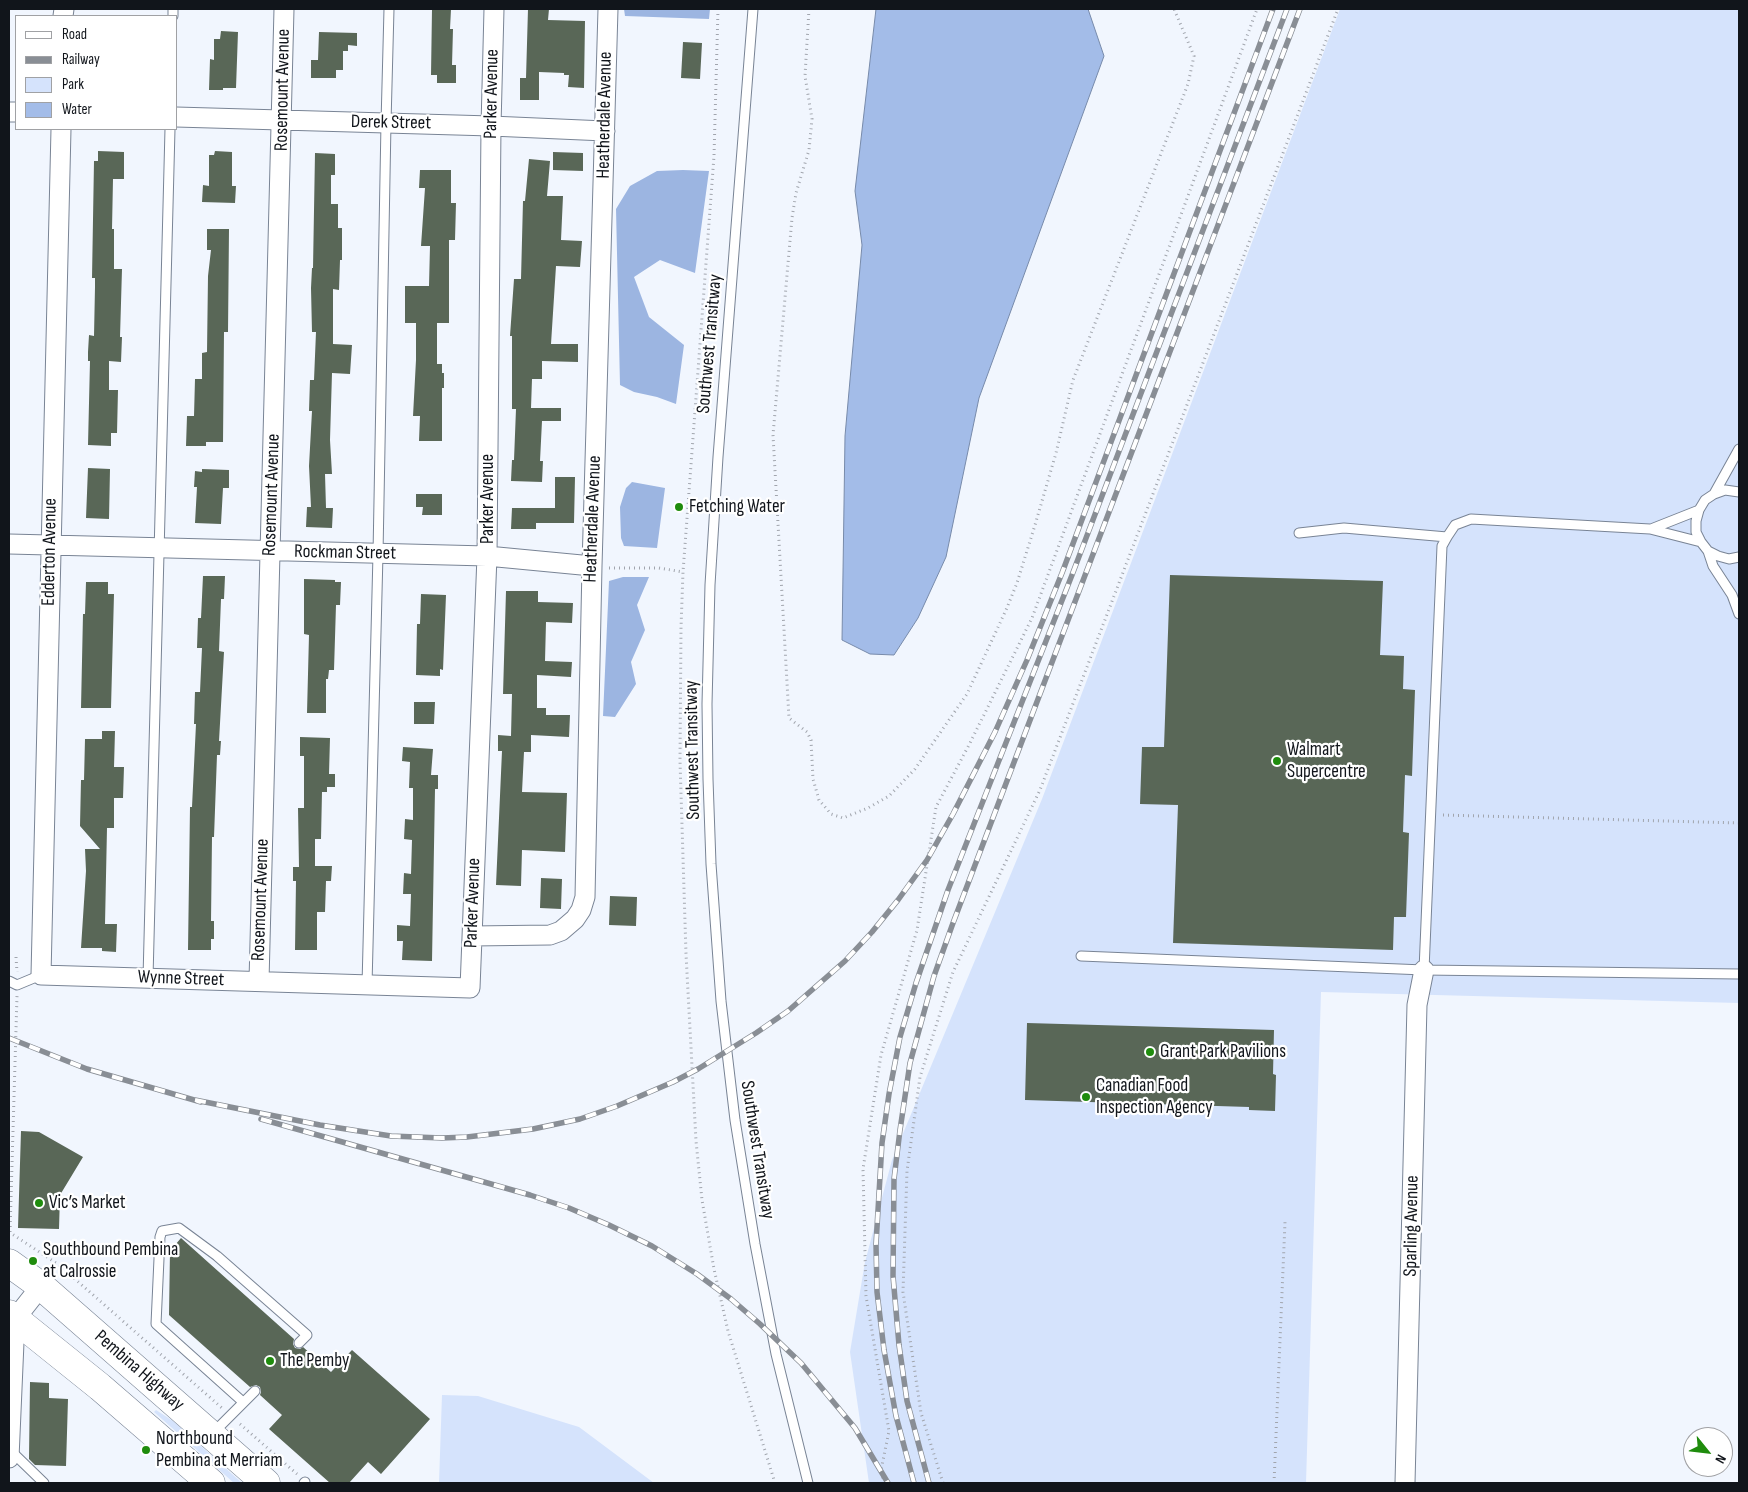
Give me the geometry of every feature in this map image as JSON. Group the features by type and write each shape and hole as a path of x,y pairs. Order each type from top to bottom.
{"main road":[{"name":"Pembina Highway","path":"9,1263 41,1286 266,1483"},
{"name":"Pembina Highway","path":"12,1316 100,1387 211,1483"}],"street":[{"name":"Rosemount Avenue","path":"259,982 284,9"},
{"name":"Parker Avenue","path":"470,988 487,556 491,126 494,9"},
{"name":"Heatherdale Avenue","path":"472,936 550,936 570,924 581,910 586,887 592,566 608,9"},
{"name":"Derek Street","path":"178,117 605,131"},
{"name":"Edderton Avenue","path":"41,975 61,130"},
{"name":"Rockman Street","path":"9,544 487,556 592,566"},
{"name":"Sparling Avenue","path":"1405,1483 1417,1005 1424,970"},
{"name":"Wynne Street","path":"41,975 470,988"},
{"path":"9,1458 12,1316 41,1286"}],"lane":[{"path":"367,986 389,9"},
{"name":"Southwest Transitway","path":"754,9 718,457 710,585 707,704 708,779 720,1000 736,1129 776,1354 808,1483"},
{"path":"148,978 170,130"},
{"path":"1714,494 1739,449"},
{"path":"1739,492 1725,490 1705,500 1699,510 1696,521 1696,532 1708,551 1713,566 1732,594 1739,614"},
{"path":"1650,529 1699,510"},
{"path":"1424,970 1442,546 1447,537 1455,526 1471,519 1650,529 1701,542"},
{"path":"1299,533 1344,528 1447,537"},
{"path":"1708,551 1729,559 1739,557"},
{"path":"1081,956 1424,970 1739,974"},
{"path":"13,983 41,975"},
{"path":"243,1402 156,1324 160,1237 162,1231 179,1228 217,1256 307,1335 299,1343"},
{"path":"211,1435 254,1391"},
{"path":"9,1449 44,1483"}],"path":[{"path":"809,9 806,76 812,119 808,150 796,193 792,218 773,435 789,718 807,732 810,740 813,779 819,800 831,814 843,818 868,808 889,796 915,769 967,694 1006,610 1017,583 1056,453 1073,380 1188,84 1194,56 1174,9"},
{"path":"884,1483 881,1470 889,1431 866,1296 864,1169 881,1055 916,930 936,807 1032,618 1257,9"},
{"path":"943,1483 921,1413 902,1292 907,1171 920,1076 953,972 1040,790 1338,9"},
{"path":"592,566 604,568 659,568 683,572"},
{"path":"1430,815 1739,823"},
{"path":"16,957 13,983 9,1232 59,1265 304,1482"},
{"path":"1274,1483 1285,1222"}],"green space":[{"path":"1340,9 1739,9 1739,1003 1321,992 1306,1483 869,1483 850,1352 865,1262 892,1160 1042,799"},
{"path":"442,1395 478,1396 579,1427 654,1483 439,1483"},
{"path":"156,1410 173,1421 242,1483 234,1483 154,1412"}],"shaded area":[{"path":"624,9 710,9 709,19 625,16"},
{"path":"657,171 709,171 695,273 660,260 634,277 649,317 684,345 676,404 657,397 634,392 620,385 616,209 630,186"},
{"path":"632,482 665,488 657,548 624,546 621,538 620,507 626,488"},
{"path":"623,577 649,577 637,605 645,630 631,662 636,684 615,717 603,716 609,581"}],"water":[{"path":"876,9 1088,9 1104,56 979,398 946,557 918,618 894,655 870,654 842,640 845,436 862,245 855,191"}],"building":[{"path":"432,9 451,9 450,29 453,29 452,65 456,65 456,83 437,83 437,75 431,75"},
{"path":"528,9 549,9 548,20 585,21 584,88 568,87 569,75 564,75 564,73 539,72 539,100 520,100 520,78 526,78"},
{"path":"221,31 238,32 236,88 209,90 210,59 214,60 214,39 220,39"},
{"path":"319,32 357,33 357,46 348,45 348,51 343,51 343,70 336,70 336,78 311,78 311,60 318,60"},
{"path":"683,42 702,43 700,79 681,78"},
{"path":"98,151 124,152 124,179 113,179 112,229 114,229 114,269 122,269 120,337 122,337 121,362 109,361 109,390 118,390 117,433 111,433 111,446 88,445 90,361 88,361 88,352 89,335 94,336 95,278 92,278 94,161 98,161"},
{"path":"215,151 232,152 232,186 236,186 235,203 202,202 203,185 209,186 209,155 214,155"},
{"path":"553,152 583,153 583,171 553,170"},
{"path":"315,153 335,154 335,175 331,175 331,204 338,204 338,228 342,228 342,260 340,260 339,290 333,289 333,344 352,345 350,374 332,373 330,440 332,474 325,474 326,508 333,508 332,528 306,527 307,507 311,507 309,466 312,411 309,411 310,380 314,380 316,332 312,332 311,288"},
{"path":"529,159 550,161 547,196 563,196 561,240 582,241 580,267 556,266 551,344 578,344 578,362 542,361 542,379 532,379 531,408 561,408 561,421 542,421 540,461 543,461 542,482 511,481 512,460 514,460 516,409 512,409 512,336 510,336 514,279 521,279 523,201 525,201"},
{"path":"420,170 451,170 451,203 456,203 455,240 449,240 449,323 437,323 437,364 442,364 442,373 444,373 444,388 442,388 442,441 419,441 420,416 413,416 416,323 405,323 405,286 429,286 430,246 421,246 425,188 419,188"},
{"path":"207,229 229,229 228,332 224,332 223,442 206,442 206,446 186,446 187,416 194,416 195,379 202,379 202,353 207,352 208,276 211,250 207,250"},
{"path":"88,468 110,469 109,519 86,518"},
{"path":"202,469 229,470 229,488 223,488 221,524 195,523 197,487 194,487 195,471 202,472"},
{"path":"555,477 575,477 574,523 536,523 536,529 511,529 512,508 555,508"},
{"path":"416,494 442,494 442,515 422,515 423,507 416,507"},
{"name":"Walmart Supercentre","path":"1170,575 1383,581 1380,655 1404,656 1403,689 1415,690 1412,776 1405,775 1403,832 1409,833 1406,917 1394,917 1393,950 1173,943 1178,805 1140,804 1142,747 1164,747"},
{"path":"203,576 225,576 224,599 221,599 219,651 224,652 219,741 221,741 220,755 217,755 214,837 212,837 211,921 214,921 214,939 211,939 211,950 188,950 190,807 192,807 196,724 194,724 195,692 200,692 202,648 197,648"},
{"path":"304,579 335,580 335,582 341,582 340,605 336,605 334,670 329,670 328,679 326,679 326,713 307,713 309,635 304,634"},
{"path":"86,582 108,582 108,594 114,594 111,708 81,708 83,614 85,614"},
{"path":"506,591 538,591 538,602 573,603 572,623 546,622 545,661 572,662 571,677 537,675 537,708 546,708 546,715 570,715 569,737 531,735 531,752 524,752 522,792 567,793 565,852 522,850 521,886 496,885 502,751 498,751 498,735 511,736 512,694 503,694"},
{"path":"421,594 446,595 443,670 440,669 440,676 416,675 417,624 420,624"},
{"path":"414,702 435,702 434,724 414,724"},
{"path":"102,731 115,731 114,767 124,767 123,798 114,798 114,828 107,828 105,924 117,924 116,952 102,951 102,948 81,948 86,871 85,849 100,849 80,826 81,780 84,780 85,739 102,739"},
{"path":"300,737 330,738 329,774 335,774 335,787 327,787 327,792 322,792 321,839 315,839 315,866 332,866 331,881 326,881 325,912 317,912 317,950 295,950 296,881 293,881 293,867 299,867 298,808 304,808 304,756 300,756"},
{"path":"403,747 433,749 431,775 438,775 438,789 435,789 432,961 402,960 403,941 397,941 397,925 410,926 411,894 403,894 404,873 411,874 412,840 404,839 405,819 413,820 413,788 409,788 410,762 402,761"},
{"path":"541,878 562,879 561,909 540,908"},
{"path":"610,896 637,897 636,926 609,925"},
{"name":"Grant Park Pavilions","path":"1027,1023 1274,1030 1273,1074 1276,1075 1275,1111 1249,1110 1249,1107 1025,1100"},
{"name":"Vic’s Market","path":"21,1131 39,1132 83,1157 60,1195 59,1229 18,1228"},
{"name":"The Pemby","path":"181,1238 294,1339 293,1344 295,1348 300,1349 303,1347 331,1372 352,1350 430,1419 381,1474 368,1462 349,1483 330,1483 269,1429 282,1415 260,1395 260,1387 256,1385 250,1387 169,1315 170,1251"},
{"path":"30,1382 49,1383 49,1398 68,1399 66,1466 35,1465 29,1459"}],"railway":[{"path":"195,1100 320,1125 391,1136 467,1137 533,1129 580,1119 617,1106 698,1069 788,1011 845,961 898,900 927,860 995,732 1027,660 1062,573 1273,9"},
{"path":"914,1483 896,1416 884,1350 877,1292 876,1244 882,1143 900,1037 916,983 948,890 1072,575 1287,9"},
{"path":"929,1483 907,1401 899,1345 893,1276 894,1179 910,1063 934,976 953,923 1300,9"},
{"path":"9,1038 87,1069 201,1102"},
{"path":"261,1119 530,1195 569,1208 652,1246 697,1274 731,1299 801,1363 855,1428 888,1483"}],"place":[{"name":"Fetching Water","path":"679,507"},
{"name":"Walmart Supercentre","path":"1277,761"},
{"name":"Grant Park Pavilions","path":"1150,1052"},
{"name":"Canadian Food Inspection Agency","path":"1086,1097"},
{"name":"Vic’s Market","path":"39,1203"},
{"name":"Southbound Pembina at Calrossie","path":"33,1261"},
{"name":"The Pemby","path":"270,1361"},
{"name":"Northbound Pembina at Merriam","path":"146,1450"}]}
